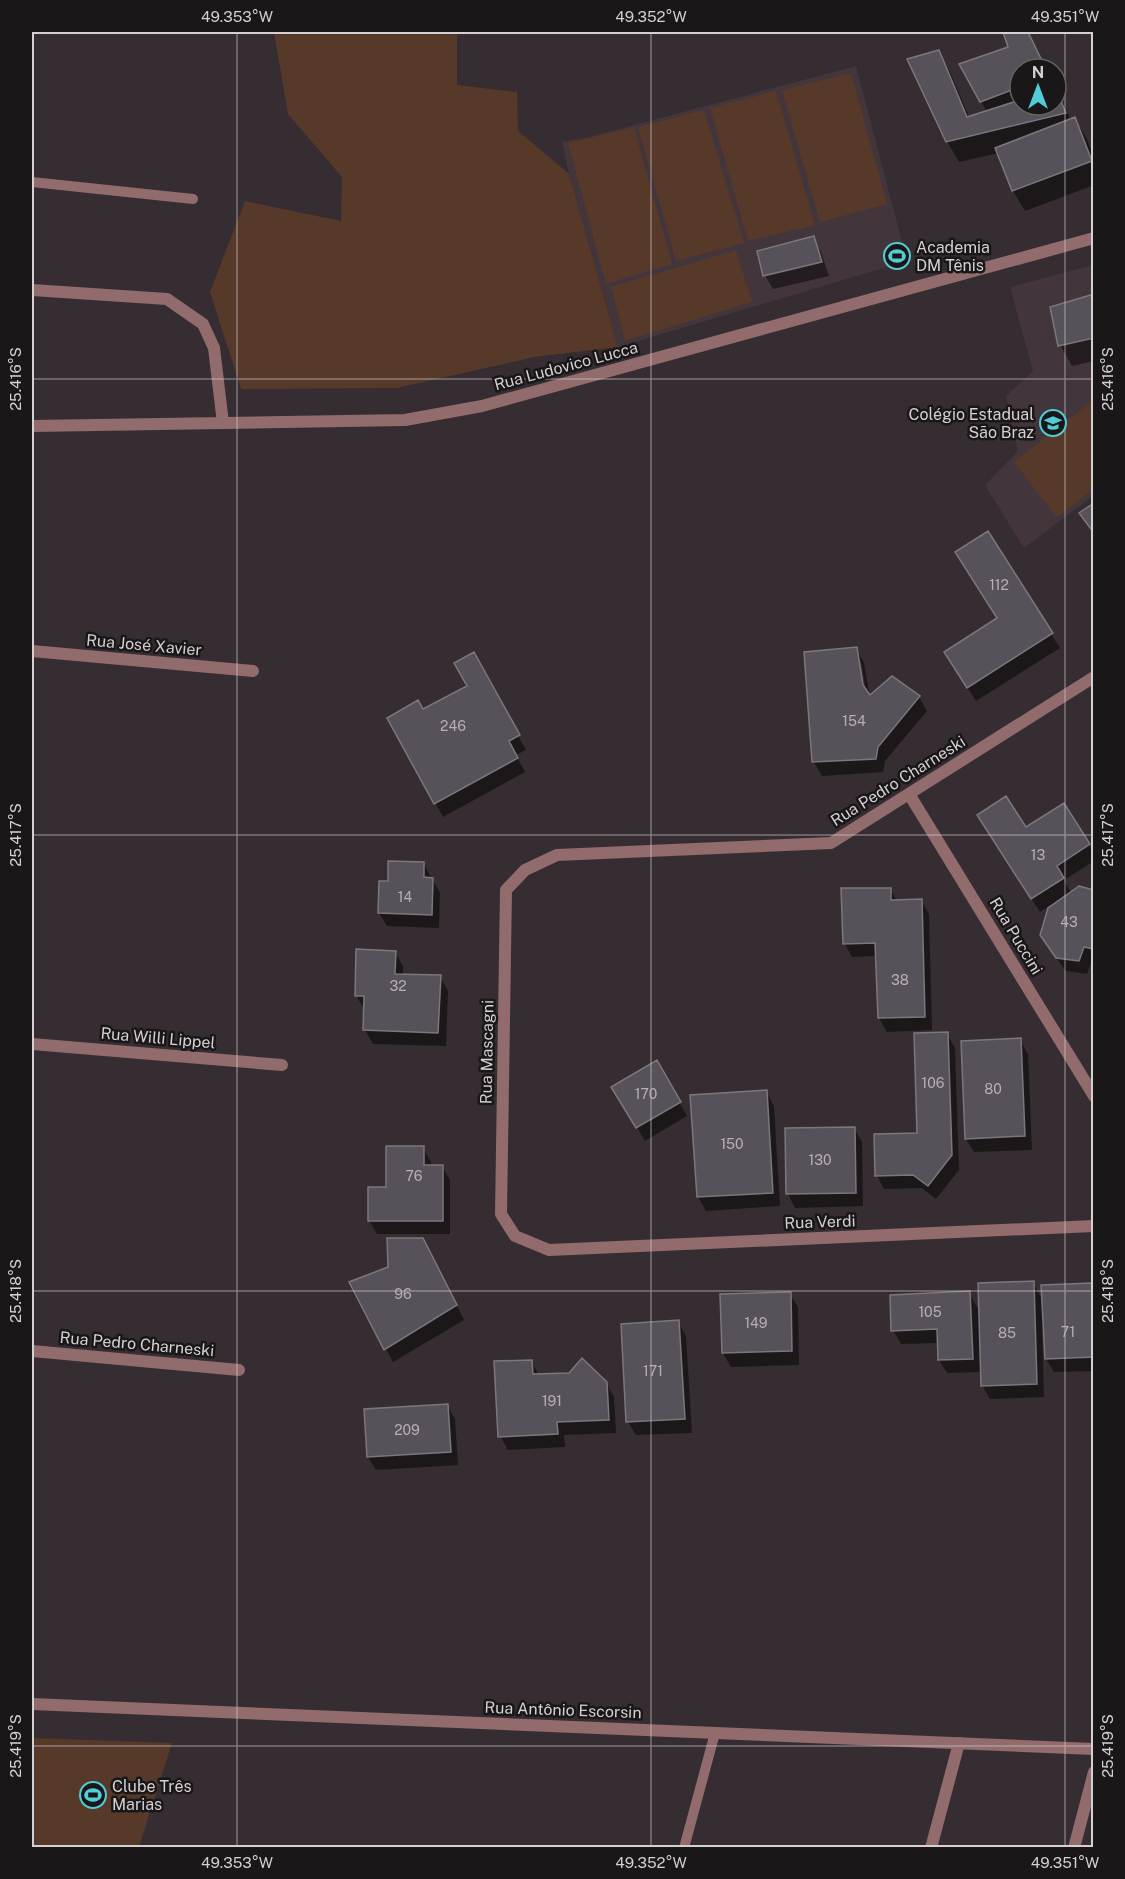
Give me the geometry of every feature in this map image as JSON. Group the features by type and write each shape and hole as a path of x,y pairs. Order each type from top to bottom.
{"street":[{"name":"Rua Ludovico Lucca","path":"32,426 405,420 482,406 1094,238"},
{"path":"32,290 167,299 202,324 214,348 223,423"},
{"name":"Rua José Xavier","path":"32,651 253,671"},
{"name":"Rua Pedro Charneski","path":"557,855 831,843 1094,677"},
{"name":"Rua Puccini","path":"909,794 1094,1096"},
{"name":"Rua Mascagni","path":"549,1250 515,1236 501,1214 506,890 525,870 557,855"},
{"name":"Rua Willi Lippel","path":"32,1044 282,1065"},
{"name":"Rua Verdi","path":"549,1250 1094,1226"},
{"name":"Rua Pedro Charneski","path":"32,1351 239,1370"},
{"name":"Rua Antônio Escorsin","path":"32,1704 1094,1749"},
{"path":"931,1848 959,1743"},
{"path":"1074,1848 1094,1772"}],"lane":[{"path":"32,182 193,199"},
{"path":"684,1848 715,1733"}],"shaded area":[{"path":"274,32 457,32 457,85 517,92 518,131 569,174 618,347 534,357 397,388 241,389 210,292 245,201 341,221 342,177 288,114"},
{"path":"856,66 907,261 618,347 562,142 589,137"},
{"path":"851,73 887,204 820,222 782,90"},
{"path":"776,91 815,225 748,241 710,108"},
{"path":"704,110 744,243 676,261 638,127"},
{"path":"634,127 672,264 606,284 568,143"},
{"path":"736,250 752,302 625,341 611,287"},
{"name":"Colégio Estadual São Braz","path":"1093,265 1093,496 1024,548 985,485 1018,451 1006,396 1033,371 1010,287"},
{"path":"1093,400 1093,489 1057,518 1014,462"},
{"name":"Clube Três Marias","path":"32,1738 172,1743 139,1847 32,1847"}],"building":[{"path":"1003,32 1028,32 1040,57 1008,57 1008,92 980,102 959,64 1008,47"},
{"path":"939,50 967,117 1008,104 1008,117 1049,117 946,142 907,59"},
{"path":"1075,117 1092,161 1012,191 995,148"},
{"path":"814,236 822,262 763,276 757,251"},
{"path":"1094,294 1094,338 1058,346 1050,307"},
{"path":"1094,503 1094,533 1079,513"},
{"path":"988,531 1053,633 967,688 944,652 997,618 955,552"},
{"path":"857,647 863,685 870,695 892,676 920,696 878,747 876,759 812,762 804,652"},
{"path":"474,652 520,735 509,741 518,758 434,804 387,718 418,700 423,709 467,686 454,663"},
{"path":"1006,796 1026,827 1064,803 1090,844 1057,866 1064,878 1031,899 977,815"},
{"path":"388,861 424,862 424,877 433,878 432,915 378,913 379,881 388,881"},
{"path":"1079,886 1094,890 1094,949 1084,947 1079,961 1056,958 1040,935 1048,908"},
{"path":"841,888 891,888 891,900 922,899 925,1017 878,1018 875,943 843,944"},
{"path":"356,949 396,951 395,974 441,975 438,1033 363,1030 364,996 355,996"},
{"path":"948,1032 952,1155 928,1186 913,1175 875,1176 874,1134 917,1133 914,1033"},
{"path":"1021,1038 1025,1136 965,1139 961,1041"},
{"path":"657,1060 681,1102 636,1128 611,1087"},
{"path":"767,1090 773,1193 697,1197 690,1095"},
{"path":"855,1127 856,1193 786,1194 785,1128"},
{"path":"386,1146 424,1146 424,1165 443,1165 443,1221 368,1221 368,1187 386,1187"},
{"path":"387,1238 423,1238 457,1305 384,1350 349,1282 388,1267"},
{"path":"1034,1281 1037,1384 981,1386 978,1283"},
{"path":"1092,1283 1094,1357 1045,1359 1041,1285"},
{"path":"970,1291 973,1359 938,1360 937,1329 891,1331 890,1295"},
{"path":"791,1292 792,1351 722,1353 720,1294"},
{"path":"679,1320 685,1419 626,1422 621,1324"},
{"path":"582,1358 607,1382 609,1420 557,1422 558,1434 498,1437 494,1361 532,1360 533,1374 569,1373"},
{"path":"448,1404 451,1452 367,1457 364,1409"}],"place":[{"name":"Academia DM Tênis","path":"897,256"},
{"name":"Colégio Estadual São Braz","path":"1053,423"},
{"name":"Clube Três Marias","path":"93,1795"}]}
